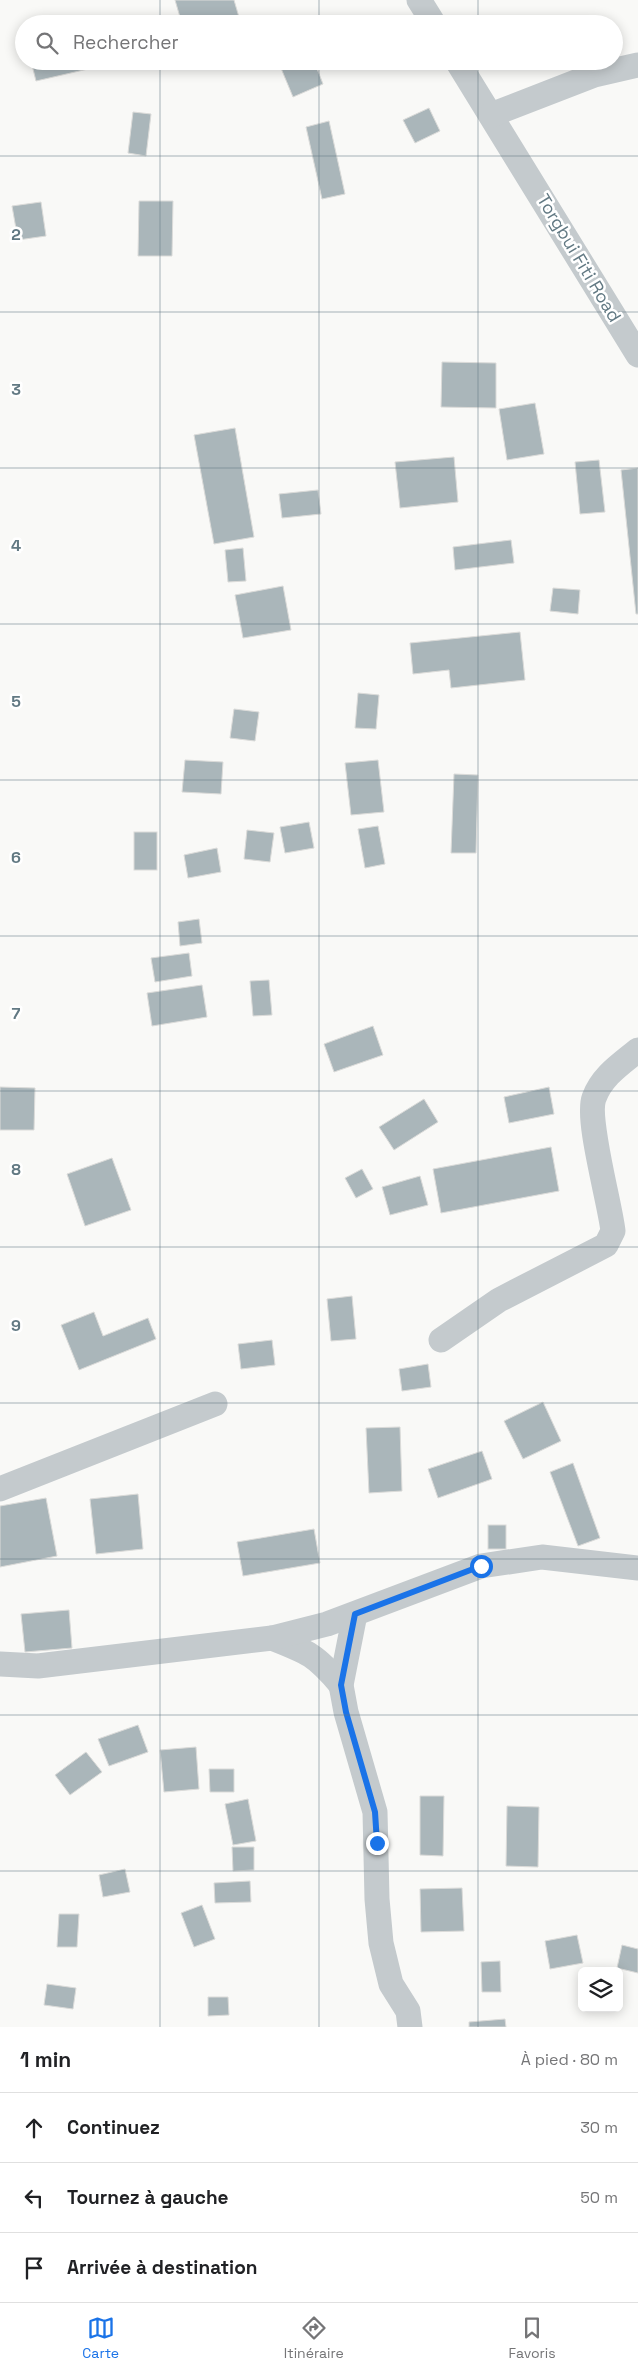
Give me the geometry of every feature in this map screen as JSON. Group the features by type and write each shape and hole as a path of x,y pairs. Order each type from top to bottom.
{"street":[{"path":"419,0 428,15"},
{"path":"623,68 638,64"},
{"name":"Torgbui Fiti Road","path":"463,70 536,186 638,355"},
{"path":"491,115 594,75 614,70"},
{"path":"441,1340 499,1300 606,1245 613,1232 594,1132 593,1099 608,1074 638,1050"},
{"path":"0,1489 215,1404"},
{"path":"0,1664 38,1666 272,1638 327,1624 481,1566 542,1557 638,1568"},
{"path":"355,1614 341,1685 346,1712 375,1812 377,1899 381,1943 390,1984 408,2011 410,2027"},
{"path":"272,1638 309,1652 324,1664 341,1685"}],"building":[{"path":"175,0 234,0 238,15 179,15"},
{"path":"33,70 84,70 36,81"},
{"path":"282,70 318,70 323,84 293,97"},
{"path":"429,108 440,131 415,143 403,120"},
{"path":"133,112 151,114 146,156 128,153"},
{"path":"329,121 345,194 322,199 306,127"},
{"path":"139,201 173,201 172,256 138,256"},
{"path":"41,202 46,236 18,240 12,206"},
{"path":"442,362 496,363 496,408 441,407"},
{"path":"535,403 544,454 507,460 499,409"},
{"path":"235,428 254,537 214,544 194,435"},
{"path":"454,457 458,502 400,508 395,462"},
{"path":"599,460 605,512 580,514 575,462"},
{"path":"638,468 638,614 636,614 621,470"},
{"path":"318,490 321,514 282,518 279,494"},
{"path":"511,540 514,563 455,570 453,547"},
{"path":"243,548 246,581 228,582 225,550"},
{"path":"283,586 291,630 243,638 235,595"},
{"path":"553,588 580,590 578,614 550,611"},
{"path":"520,632 525,680 451,688 449,670 413,674 410,643"},
{"path":"358,693 379,695 376,729 355,728"},
{"path":"234,709 259,712 255,741 230,738"},
{"path":"185,760 223,762 221,794 182,792"},
{"path":"378,760 384,812 351,815 345,763"},
{"path":"454,774 478,775 476,853 451,853"},
{"path":"309,822 314,848 285,853 280,827"},
{"path":"378,826 385,864 365,868 358,829"},
{"path":"247,830 274,833 270,862 244,859"},
{"path":"134,832 157,832 157,870 134,870"},
{"path":"217,848 221,872 188,878 184,855"},
{"path":"199,919 202,943 180,946 178,922"},
{"path":"189,953 192,976 155,982 151,958"},
{"path":"269,980 272,1015 253,1016 250,981"},
{"path":"202,985 207,1017 152,1026 147,993"},
{"path":"373,1026 383,1055 334,1072 324,1044"},
{"path":"0,1087 35,1088 34,1130 0,1130"},
{"path":"549,1087 554,1114 509,1123 504,1097"},
{"path":"424,1099 438,1122 394,1150 379,1127"},
{"path":"551,1147 559,1191 441,1213 433,1169"},
{"path":"112,1158 131,1210 85,1226 67,1174"},
{"path":"362,1169 373,1189 356,1198 345,1178"},
{"path":"420,1176 428,1205 390,1215 382,1187"},
{"path":"352,1296 356,1339 331,1341 327,1299"},
{"path":"94,1312 103,1336 148,1318 156,1339 79,1370 61,1325"},
{"path":"272,1340 275,1365 241,1369 238,1344"},
{"path":"428,1364 431,1387 402,1391 399,1369"},
{"path":"543,1402 561,1441 523,1459 504,1421"},
{"path":"400,1427 402,1491 369,1493 366,1428"},
{"path":"482,1451 492,1479 438,1498 428,1469"},
{"path":"573,1463 600,1538 578,1546 550,1472"},
{"path":"138,1494 143,1549 96,1554 90,1499"},
{"path":"46,1498 57,1556 0,1567 0,1506"},
{"path":"488,1525 506,1525 506,1549 488,1549"},
{"path":"314,1529 320,1563 243,1576 237,1542"},
{"path":"69,1610 72,1648 25,1652 21,1614"},
{"path":"138,1725 148,1752 109,1766 98,1739"},
{"path":"196,1747 199,1789 164,1792 160,1750"},
{"path":"86,1752 102,1772 70,1795 55,1775"},
{"path":"209,1769 234,1769 234,1792 210,1792"},
{"path":"420,1796 444,1796 443,1856 420,1855"},
{"path":"248,1799 256,1841 233,1845 225,1804"},
{"path":"507,1806 539,1807 538,1867 506,1866"},
{"path":"232,1847 254,1847 254,1870 233,1871"},
{"path":"125,1869 130,1892 103,1897 99,1875"},
{"path":"250,1881 251,1902 215,1903 214,1883"},
{"path":"462,1888 464,1931 421,1932 420,1889"},
{"path":"202,1905 215,1939 194,1947 181,1913"},
{"path":"59,1914 79,1914 77,1947 57,1947"},
{"path":"577,1935 583,1963 550,1969 545,1941"},
{"path":"622,1945 638,1949 638,1973 623,1969 623,1967 617,1967"},
{"path":"500,1961 501,1992 482,1992 481,1962"},
{"path":"47,1984 76,1988 73,2009 44,2005"},
{"path":"208,1997 228,1997 229,2015 208,2016"},
{"path":"505,2019 506,2027 469,2027 469,2022"}],"route":[{"path":"377,1843 375,1812 346,1712 341,1685 355,1614 481,1566"}]}
